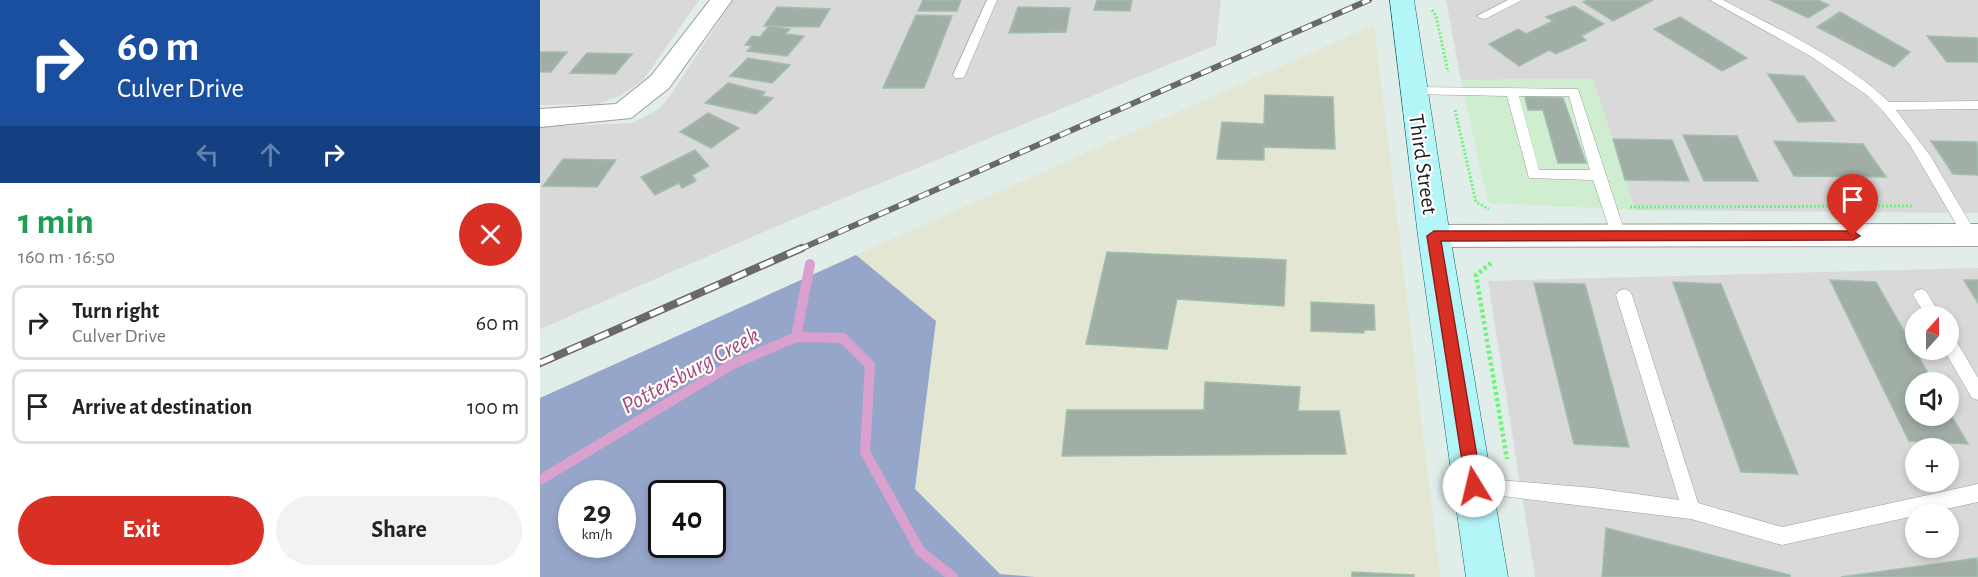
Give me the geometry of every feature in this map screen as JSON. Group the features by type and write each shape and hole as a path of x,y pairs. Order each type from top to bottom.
{"street":[{"path":"540,118 622,112 660,82 721,0"},
{"name":"Third Street","path":"1402,0 1434,236 1487,577"},
{"path":"1434,236 1974,235"}],"lane":[{"path":"959,75 992,0"},
{"path":"1482,16 1517,0"},
{"path":"1715,0 1833,64 1873,94 1910,135 1974,235"},
{"path":"1414,91 1574,92 1598,175 1619,236"},
{"path":"1512,92 1534,175 1598,175"},
{"path":"1883,106 1978,105"},
{"path":"1624,295 1691,510"},
{"path":"1921,295 1928,306"},
{"path":"1959,360 1978,393"},
{"path":"1474,486 1594,497 1691,510 1782,536 1978,493"}],"path":[{"path":"1431,9 1436,16 1450,81"},
{"path":"1453,100 1476,202 1496,212"},
{"path":"1629,207 1914,206"},
{"path":"1503,263 1491,263 1476,275 1506,459"}],"shaded area":[{"path":"540,0 699,0 643,80 620,96 597,104 540,105"},
{"path":"733,0 1221,0 1216,45 798,217 540,329 540,127 633,123 659,109"},
{"path":"1446,0 1978,0 1978,213 1635,210 1593,79 1461,80"},
{"path":"1374,25 1440,577 1035,577 1000,574 915,489 936,321 856,255"},
{"path":"1593,79 1635,210 1488,203 1461,80"},
{"path":"856,255 936,321 915,489 1000,574 1035,577 540,577 540,398"},
{"path":"1978,268 1978,577 1535,577 1488,281"}],"building":[{"path":"923,0 961,0 957,11 918,11"},
{"path":"1097,0 1132,0 1130,11 1094,10"},
{"path":"1587,0 1653,0 1613,21 1583,2"},
{"path":"1770,0 1818,0 1829,5 1808,18"},
{"path":"1574,6 1604,24 1581,36 1586,40 1556,54 1549,50 1519,66 1489,44 1518,29 1526,34 1553,21 1546,17"},
{"path":"777,7 830,9 819,27 764,26"},
{"path":"1018,7 1070,8 1066,32 1009,33"},
{"path":"1840,12 1910,52 1894,67 1817,27"},
{"path":"916,15 952,16 924,88 883,88"},
{"path":"1680,17 1747,58 1722,71 1654,29"},
{"path":"769,26 790,29 785,34 804,36 787,56 747,51 752,46 745,45 752,36 760,37"},
{"path":"1927,36 1978,38 1978,62 1947,62"},
{"path":"540,52 567,52 551,72 540,72"},
{"path":"587,53 632,54 615,74 570,73"},
{"path":"748,58 790,65 772,83 730,76"},
{"path":"1768,74 1804,76 1835,121 1798,122"},
{"path":"728,83 765,92 762,96 773,98 756,114 705,103"},
{"path":"1265,95 1333,97 1335,149 1264,147 1264,160 1217,159 1222,122 1264,124"},
{"path":"1525,97 1563,98 1586,163 1558,163 1543,110 1528,110"},
{"path":"708,113 739,128 711,148 680,132"},
{"path":"1683,135 1737,136 1758,181 1704,181"},
{"path":"1613,139 1672,140 1689,181 1625,180"},
{"path":"1774,141 1863,144 1886,177 1794,176"},
{"path":"1931,141 1977,142 1978,175 1953,174"},
{"path":"695,150 709,166 692,175 696,181 682,188 679,183 655,195 641,177"},
{"path":"563,159 616,160 597,187 543,186"},
{"path":"1107,252 1286,260 1284,306 1177,299 1167,349 1086,344"},
{"path":"1830,280 1876,282 1905,333 1905,360 1920,360 1927,372 1905,372 1905,426 1957,426 1968,444 1959,444 1959,438 1908,438"},
{"path":"1964,280 1978,280 1978,303"},
{"path":"1673,282 1721,284 1798,474 1741,472"},
{"path":"1534,283 1585,284 1629,447 1574,444"},
{"path":"1311,302 1374,305 1375,330 1364,330 1364,333 1311,331"},
{"path":"1205,382 1300,387 1298,411 1339,411 1346,454 1062,456 1067,410 1204,410"},
{"path":"1606,528 1790,575 1790,577 1602,577"},
{"path":"1977,558 1978,577 1841,577"},
{"path":"1352,572 1414,575 1414,577 1352,577"}],"waterway":[{"path":"796,337 810,264"},
{"name":"Pottersburg Creek","path":"540,480 731,365 796,337"},
{"name":"Pottersburg Creek","path":"796,337 843,338 870,365 865,452 920,551 953,577"}],"railway":[{"path":"798,250 1369,0"},
{"path":"540,363 802,248"}],"route":[{"path":"1474,486 1434,236 1853,236"}]}
